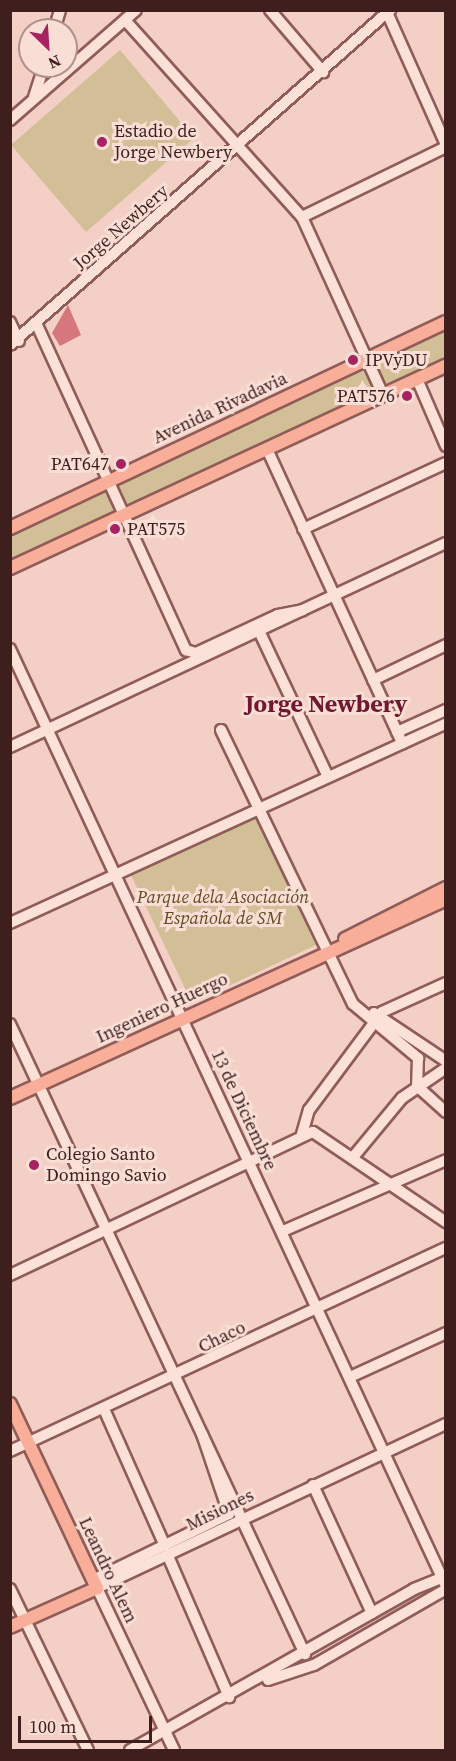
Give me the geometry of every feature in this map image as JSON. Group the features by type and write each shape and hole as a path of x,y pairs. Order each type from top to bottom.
{"main road":[{"name":"Avenida Rivadavia","path":"10,528 446,322"},
{"path":"10,568 446,366"},
{"name":"Ingeniero Huergo","path":"329,950 362,927 446,888"},
{"name":"Ingeniero Huergo","path":"10,1098 329,950 446,899"},
{"name":"Leandro Alem","path":"10,1404 95,1584"},
{"name":"Misiones","path":"10,1627 95,1584"}],"street":[{"path":"10,120 136,10"},
{"path":"270,10 323,72"},
{"path":"302,217 446,146 388,12"},
{"name":"Jorge Newbery","path":"15,343 388,12"},
{"path":"125,20 236,149 302,217 382,395"},
{"path":"34,99 40,78"},
{"path":"10,322 15,343"},
{"path":"37,325 122,516 186,650 196,652 278,615 303,610"},
{"path":"417,380 446,446"},
{"path":"267,449 402,743"},
{"path":"303,529 446,463"},
{"path":"10,747 260,633 334,595 446,543"},
{"path":"260,633 328,777"},
{"path":"373,680 446,645"},
{"name":"13 de Diciembre","path":"10,649 445,1582"},
{"path":"397,732 446,710"},
{"path":"10,923 260,806 446,723"},
{"path":"221,730 357,1009 446,1061"},
{"path":"302,1134 309,1110 376,1019 446,983"},
{"path":"376,1019 418,1058 417,1086"},
{"path":"10,1024 244,1519 305,1654"},
{"path":"354,1156 417,1086 446,1068"},
{"path":"417,1086 446,1112"},
{"path":"10,1275 302,1134 323,1135 446,1222"},
{"path":"283,1231 446,1160"},
{"name":"Chaco","path":"10,1451 176,1377 446,1248"},
{"path":"350,1377 446,1333"},
{"path":"104,1409 229,1696"},
{"name":"Misiones","path":"95,1584 166,1551 244,1519 446,1424"},
{"name":"Misiones","path":"166,1551 229,1514 202,1433"},
{"path":"314,1485 372,1613"},
{"path":"130,1750 256,1683 372,1613 445,1582"},
{"path":"256,1683 314,1665 445,1582"},
{"name":"Leandro Alem","path":"95,1584 174,1750"},
{"path":"10,1590 87,1750"}],"green space":[{"name":"Estadio de Jorge Newbery","path":"120,50 194,138 86,232 11,145"},
{"path":"445,322 445,366 11,568 11,528"},
{"name":"Parque dela Asociación Española de SM","path":"256,815 316,945 192,1003 130,873"}],"building":[{"path":"68,305 81,335 60,346 52,333"}],"place":[{"name":"Estadio de Jorge Newbery","path":"102,142"},
{"name":"IPVyDU","path":"353,360"},
{"name":"PAT576","path":"407,396"},
{"name":"PAT647","path":"121,464"},
{"name":"PAT575","path":"115,529"},
{"name":"Colegio Santo Domingo Savio","path":"34,1165"}],"district":[{"name":"Jorge Newbery","path":"326,704"}]}
